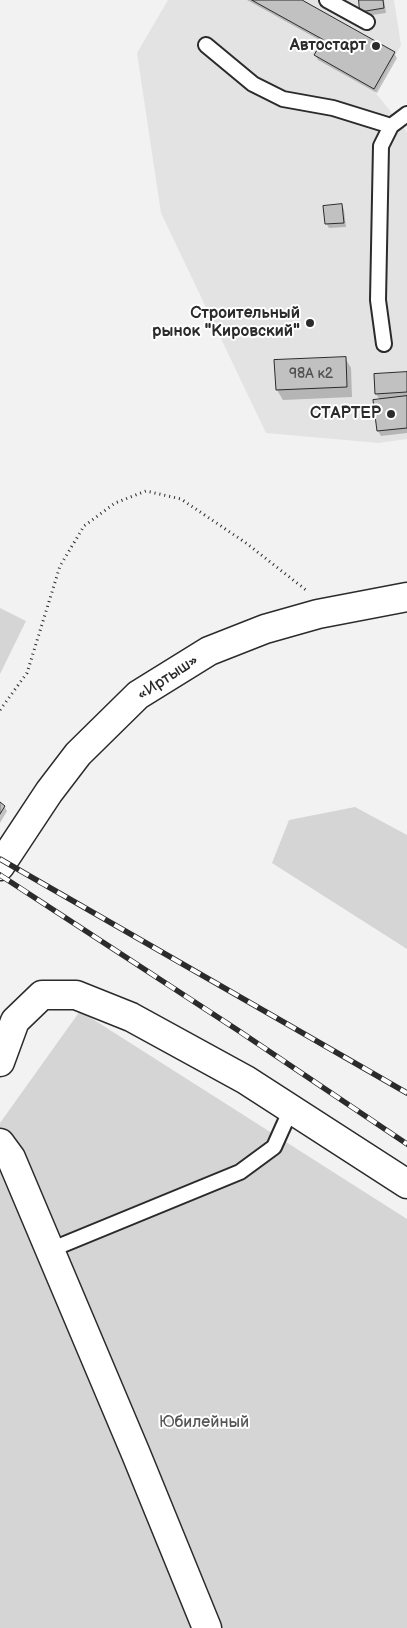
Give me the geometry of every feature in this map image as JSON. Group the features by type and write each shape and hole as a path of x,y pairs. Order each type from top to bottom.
{"street":[{"path":"349,608 407,586"},
{"name":"«Иртыш»","path":"0,866 49,792 78,754 138,695 209,651 264,629 318,614 407,597"},
{"path":"349,608 407,614"},
{"path":"0,1062 14,1021 42,995 76,995 131,1017 246,1080 407,1184"},
{"path":"0,1143 11,1158 207,1628"}],"lane":[{"path":"328,0 348,6 367,22"},
{"path":"206,45 253,84 283,99 333,108 391,126"},
{"path":"384,344 378,300 381,146 391,126 407,114"},
{"path":"50,1250 240,1172 274,1147 291,1109"}],"path":[{"path":"0,710 27,673 60,566 84,526 115,502 146,491 181,499 246,543 306,588 318,614"}],"shaded area":[{"name":"Строительный рынок \"Кировский\"","path":"168,0 394,0 401,45 375,92 407,132 407,439 379,443 266,433 161,213 137,53"}],"green space":[{"path":"0,608 26,621 0,674"},
{"path":"355,807 407,835 407,949 272,863 289,820"},
{"name":"Юбилейный","path":"80,1011 407,1219 407,1628 0,1628 0,1123"}],"building":[{"path":"252,0 302,0 395,52 374,89 314,55 323,40"},
{"path":"359,0 383,0 384,8 360,12"},
{"path":"342,204 344,223 325,224 323,206"},
{"path":"346,357 347,387 276,390 274,360"},
{"path":"407,372 407,392 375,394 374,374"},
{"name":"СТАРТЕР","path":"407,396 407,428 377,431 373,400"},
{"path":"0,802 5,806 0,814"}],"railway":[{"path":"0,859 407,1093"},
{"path":"0,875 239,1031 407,1144"}],"place":[{"name":"Автостарт","path":"376,46"},
{"name":"Строительный рынок \"Кировский\"","path":"310,323"},
{"name":"СТАРТЕР","path":"391,414"}]}
